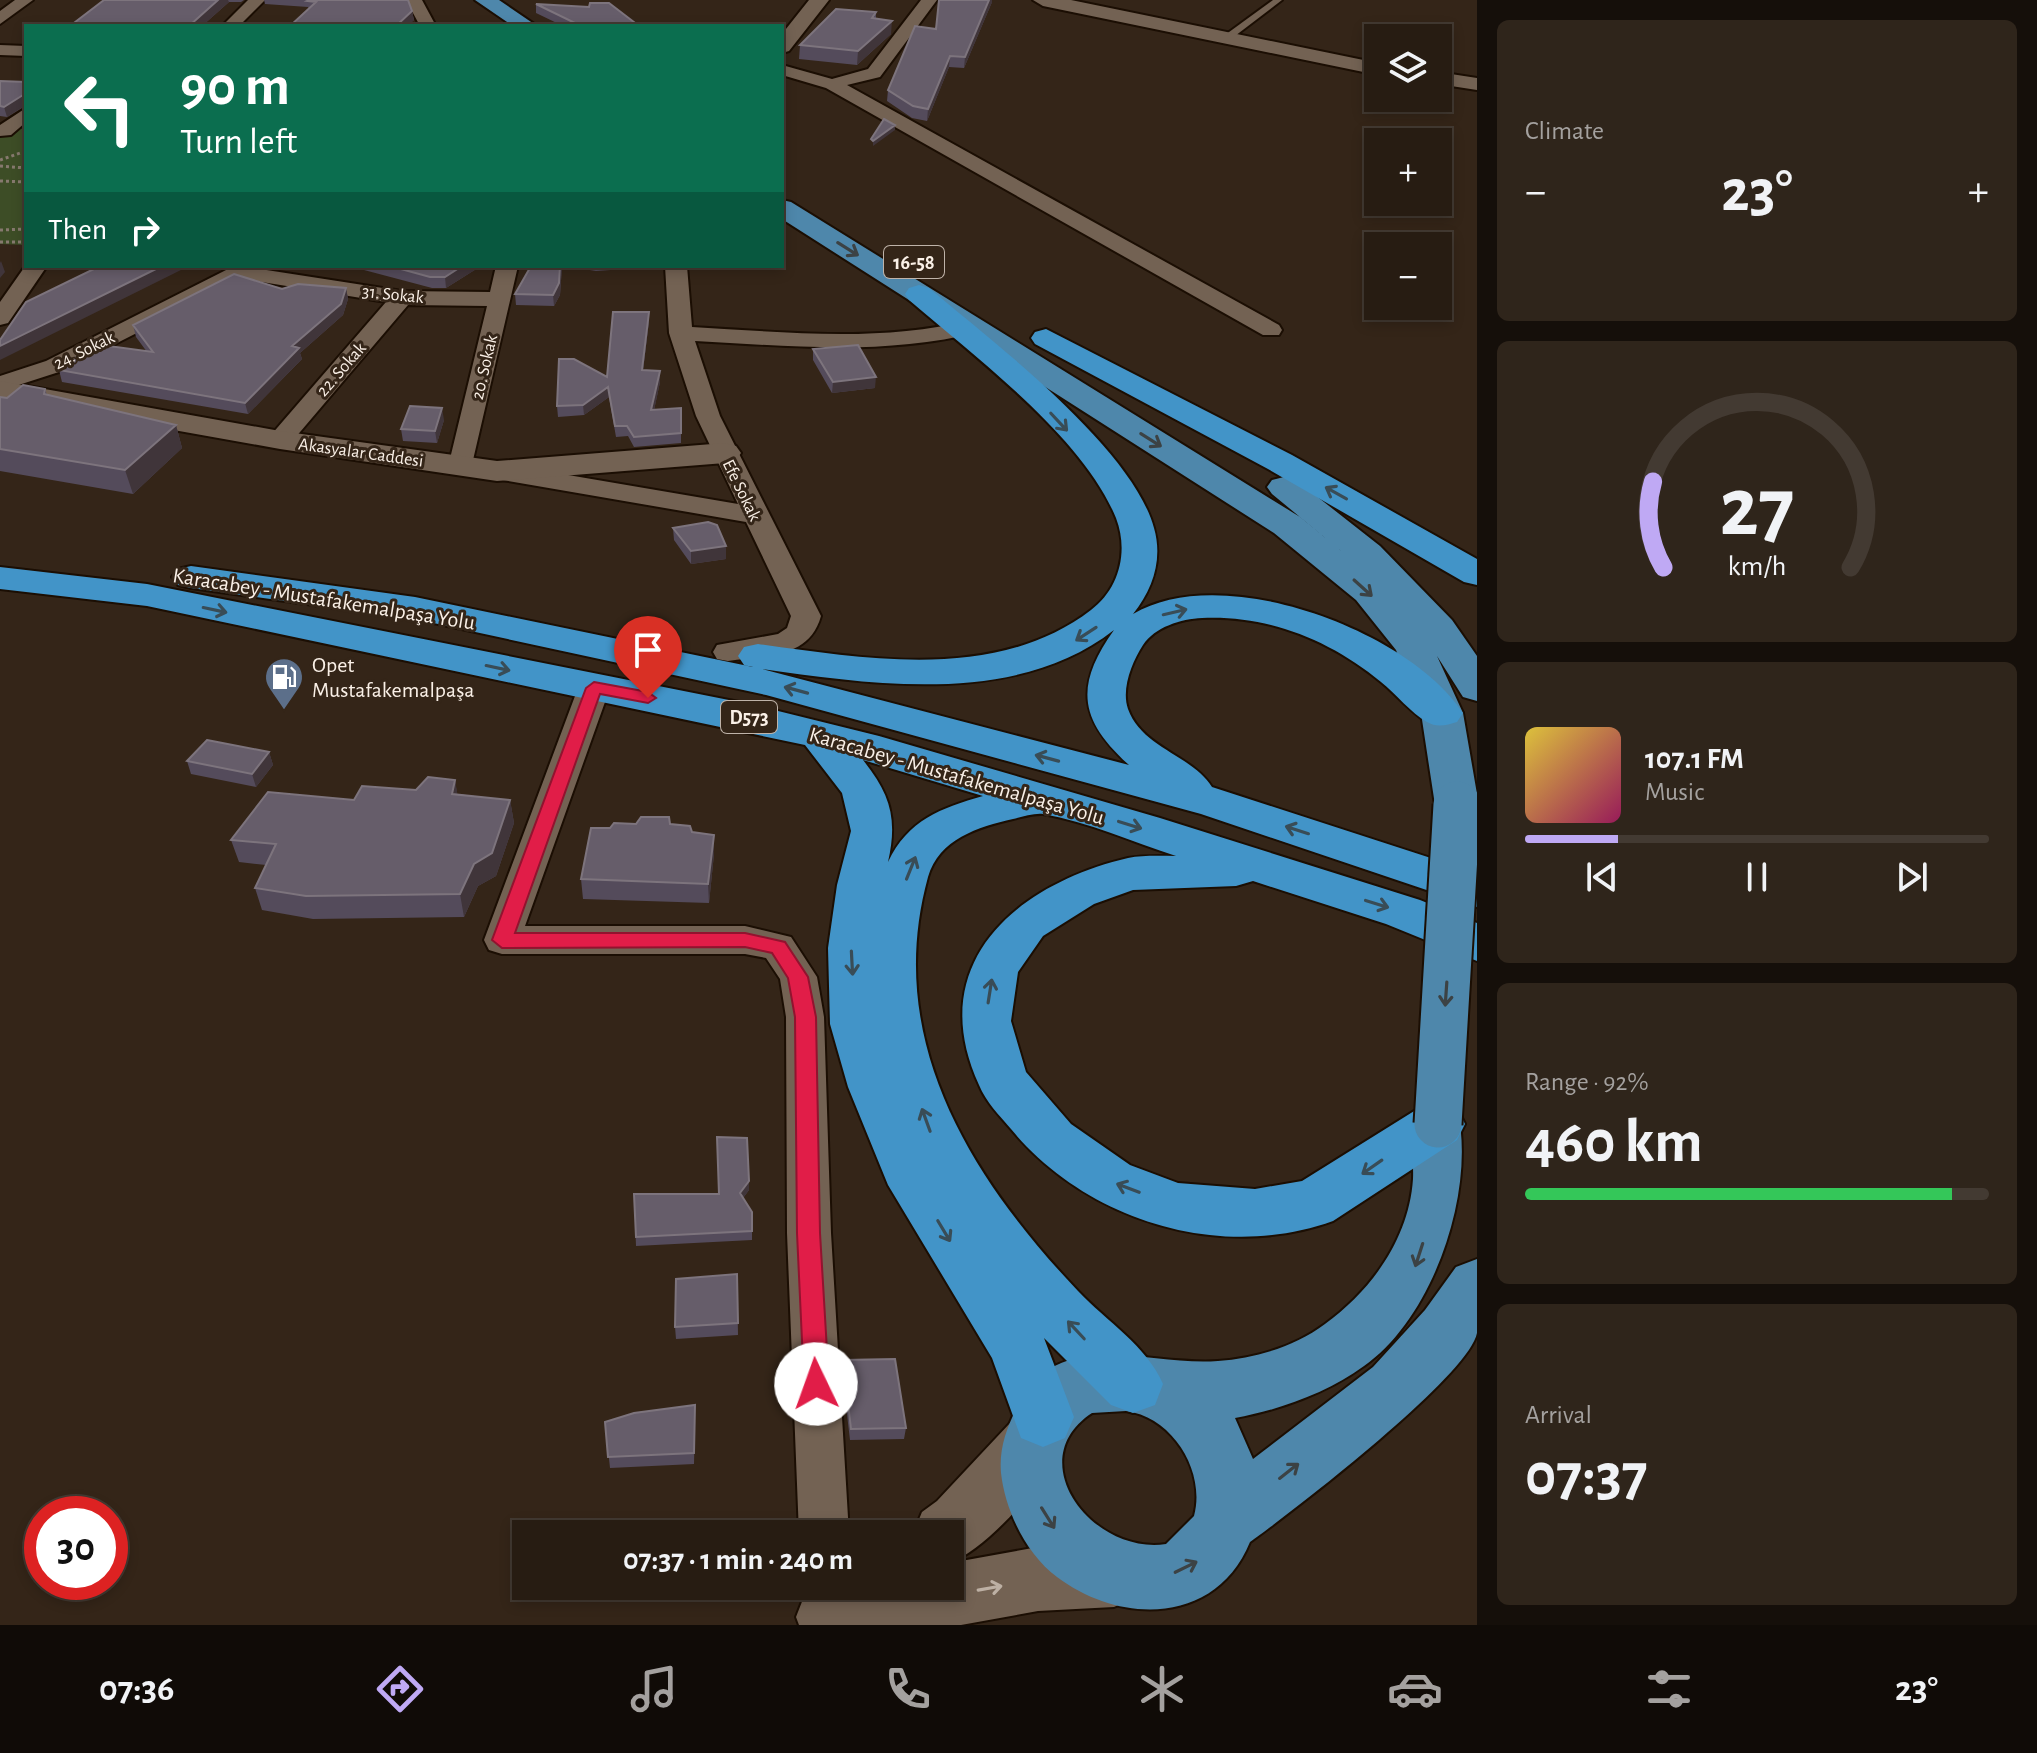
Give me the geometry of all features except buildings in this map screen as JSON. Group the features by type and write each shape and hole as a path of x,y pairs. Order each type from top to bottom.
{"highway":[{"path":"415,608 840,667 910,671 1026,660 1075,642 1102,624 1126,600 1137,576 1139,552 1134,518 1112,482 974,322 919,294"},
{"path":"1033,330 1280,462 1477,574"},
{"name":"Karacabey - Mustafakemalpaşa Yolu","path":"0,551 415,608 769,683 1213,802 1477,890"},
{"name":"Karacabey - Mustafakemalpaşa Yolu","path":"0,578 147,595 820,735 1042,799 1403,912 1477,943"},
{"path":"1213,802 1161,767 1127,738 1107,709 1107,678 1118,654 1135,629 1157,616 1198,607 1233,608 1294,618 1347,639 1392,667 1442,713"},
{"path":"820,735 863,790 873,831 860,885 852,948 855,1024 874,1087 907,1168 1018,1346 1038,1430"},
{"path":"1042,799 990,809 952,823 920,845 899,898 892,974 900,1047 934,1139 985,1220 1047,1298 1093,1348 1139,1385"},
{"path":"1264,869 1131,874 1078,892 1026,924 994,968 986,1021 1003,1082 1052,1140 1111,1182 1178,1207 1255,1214 1313,1204 1438,1124"}],"main road":[{"path":"477,4 493,24"},
{"path":"477,4 522,24"},
{"name":"16-58","path":"784,186 974,322"},
{"name":"16-58","path":"784,209 919,294"},
{"path":"974,322 1299,534 1369,592 1414,647 1442,713 1457,805 1438,1124 1439,1195 1414,1271 1360,1333 1312,1364 1256,1386 1198,1391 1115,1381 1087,1384 1062,1397 1038,1430 1031,1474 1040,1505 1059,1535 1088,1560 1122,1575 1158,1578 1190,1569 1214,1548 1228,1519 1230,1486 1220,1452 1200,1422 1175,1400 1139,1385"},
{"path":"1033,330 1284,487 1348,534 1404,585 1455,647 1477,688"},
{"path":"1228,1519 1395,1388 1446,1330 1477,1286"}],"street":[{"path":"0,19 25,0"},
{"path":"232,24 257,0"},
{"path":"414,0 427,24"},
{"path":"784,44 819,0"},
{"path":"832,84 874,73 929,0"},
{"path":"1043,0 1364,66"},
{"path":"0,50 24,51"},
{"path":"784,71 832,84 1271,330"},
{"path":"1452,80 1477,84"},
{"path":"4,131 24,115"},
{"path":"0,318 35,268"},
{"name":"20. Sokak","path":"461,467 507,268"},
{"name":"Efe Sokak","path":"676,268 681,333 708,416 806,616 801,633 787,642 728,652"},
{"name":"31. Sokak","path":"246,269 402,298 500,299"},
{"name":"24. Sokak","path":"0,387 54,366 246,269"},
{"name":"22. Sokak","path":"280,440 402,298"},
{"path":"681,333 875,341 921,338 974,322"},
{"name":"Akasyalar Caddesi","path":"0,387 280,440 497,471 725,453"},
{"path":"497,471 754,515"},
{"path":"594,688 502,940 745,940 778,947 798,977 805,1017 809,1233 823,1520"},
{"path":"962,1520 1038,1430"},
{"path":"839,1604 1038,1579 1122,1575"}],"lane":[{"path":"1228,37 1278,0"}],"path":[{"path":"1,159 24,152"},
{"path":"0,166 24,168"},
{"path":"0,181 12,169"},
{"path":"0,181 24,182"},
{"path":"0,230 24,229"},
{"path":"0,242 24,242"}],"green space":[{"path":"0,128 24,129 24,245 0,244"}],"place":[{"name":"Opet Mustafakemalpaşa","path":"284,711"}],"route":[{"path":"648,698 594,688 502,940 745,940 778,947 798,977 805,1017 809,1233 816,1384"}]}
